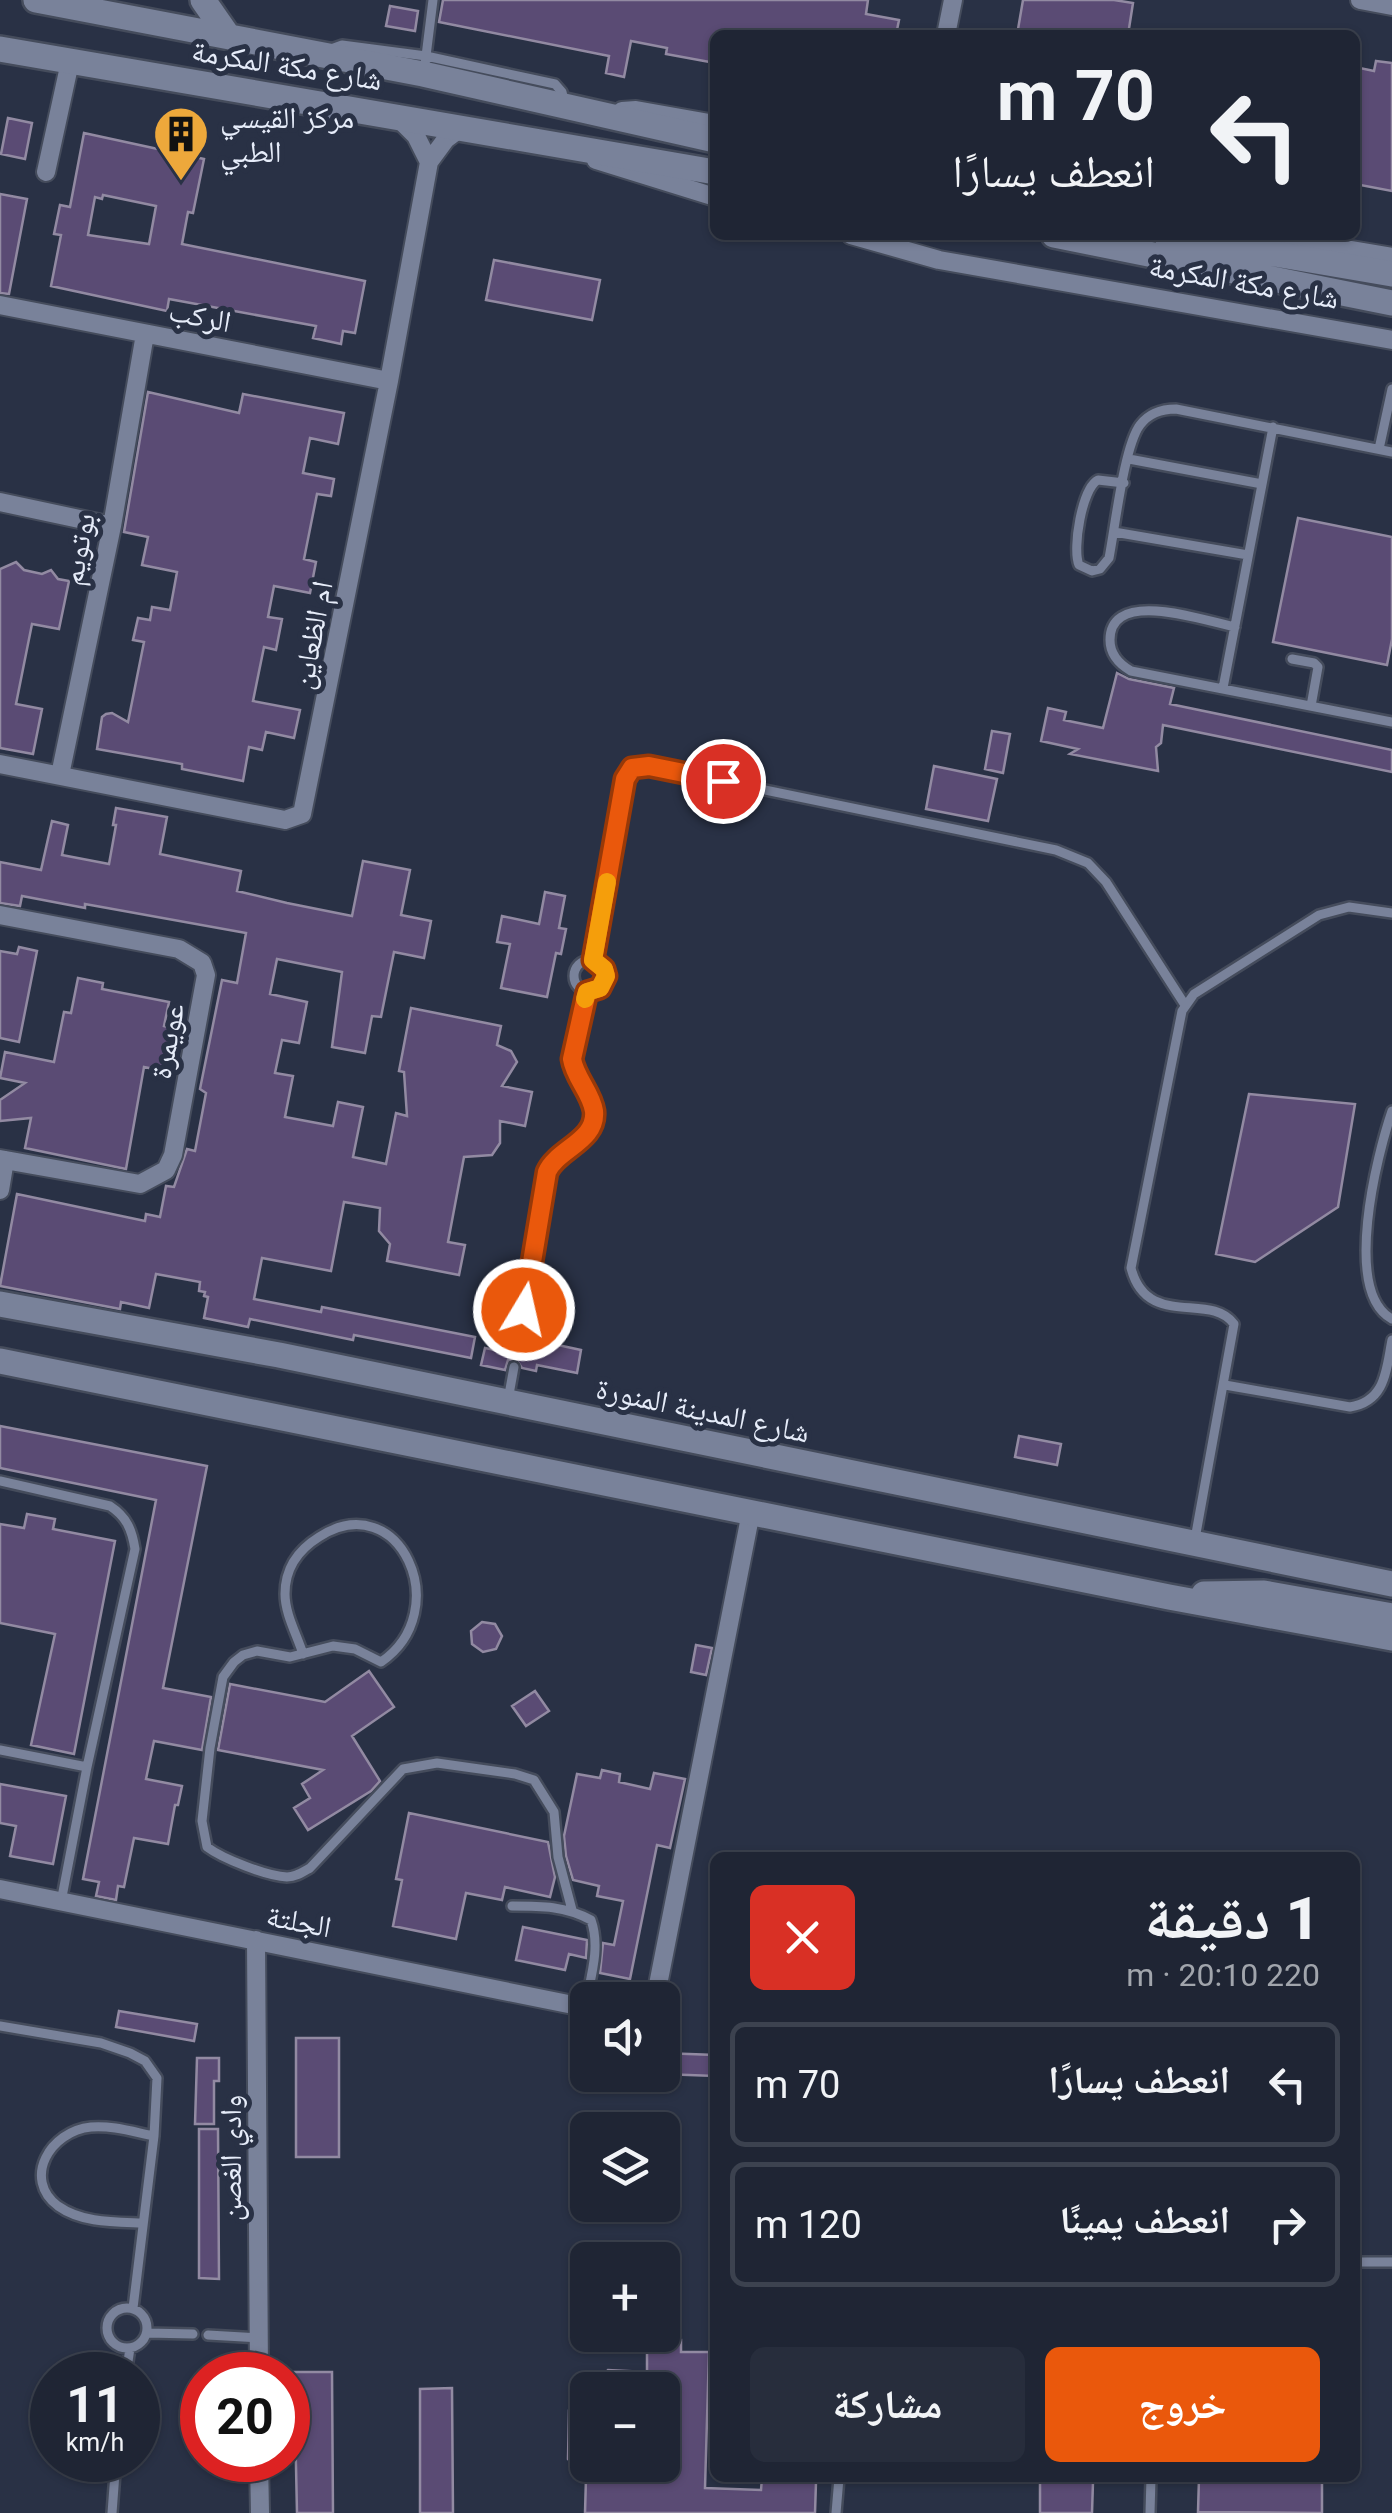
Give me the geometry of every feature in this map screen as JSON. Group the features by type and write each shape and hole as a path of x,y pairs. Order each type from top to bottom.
{"street":[{"name":"شارع مكة المكرمة","path":"36,0 325,54 425,65 594,113 710,139"},
{"path":"131,16 155,0"},
{"path":"203,0 228,36"},
{"path":"947,30 953,0"},
{"path":"1360,0 1392,6"},
{"name":"شارع مكة المكرمة","path":"0,49 710,171"},
{"path":"46,172 70,62"},
{"name":"شارع مكة المكرمة","path":"594,113 636,110 710,123"},
{"path":"396,115 416,136 429,162 446,139 462,128"},
{"name":"شارع مكة المكرمة","path":"563,146 608,165 710,195"},
{"name":"ام الظعاين","path":"0,764 285,820 302,814 429,162"},
{"name":"شارع مكة المكرمة","path":"869,240 939,260 1392,340"},
{"name":"شارع مكة المكرمة","path":"1079,240 1392,303"},
{"name":"شارع مكة المكرمة","path":"1195,240 1392,274"},
{"name":"شارع مكة المكرمة","path":"1292,240 1392,257"},
{"name":"الركب","path":"0,305 389,382"},
{"name":"بوتويم","path":"60,775 112,526 145,334"},
{"path":"0,502 112,526"},
{"name":"عويمرة","path":"0,915 179,949 202,963 206,975 173,1154 166,1170 140,1184 2,1160 0,1190"},
{"name":"شارع المدينة المنورة","path":"0,1304 279,1355 1392,1584"},
{"path":"0,1361 1170,1597 1392,1638"},
{"path":"659,1982 752,1512"},
{"path":"1170,1597 1264,1594 1392,1616"},
{"name":"الجلتة","path":"0,1889 570,2004"},
{"name":"وادي الغصن","path":"256,1940 259,2352"},
{"path":"260,2482 260,2513"}],"lane":[{"path":"425,65 433,0"},
{"path":"1380,449 1392,389"},
{"path":"1124,483 1098,480 1088,486 1076,551 1079,565 1092,572 1106,565 1138,428 1162,410 1273,426 1392,452"},
{"path":"1223,688 1273,426"},
{"path":"1129,459 1262,484"},
{"path":"1114,532 1248,555"},
{"path":"1235,626 1138,609 1121,617 1111,632 1112,652 1116,660 1132,671 1392,722"},
{"path":"1292,658 1314,663 1318,668 1311,706"},
{"path":"593,960 625,779 632,768 649,766 1067,852 1088,863 1106,882 1184,1005"},
{"path":"1194,1544 1235,1331 1230,1318 1158,1302 1135,1285 1131,1268 1184,1005 1200,990 1320,915 1349,908 1392,913"},
{"path":"586,960 593,960 606,976 600,988 587,992 575,983 575,969 586,960"},
{"path":"518,1345 547,1172 557,1156 585,1136 594,1118 594,1108 572,1059 587,992"},
{"path":"1392,1111 1374,1170 1367,1270 1373,1302 1392,1319"},
{"path":"1225,1385 1350,1407 1362,1405 1380,1390 1392,1340"},
{"path":"508,1403 514,1367"},
{"path":"0,1481 110,1506 122,1514 132,1533 134,1549 62,1902"},
{"path":"303,1654 285,1594 296,1556 340,1524 367,1524 402,1548 418,1582 418,1604 400,1647 380,1662 334,1646 303,1654 290,1657 257,1652 243,1655 224,1677 202,1821 208,1847 220,1856 285,1877 298,1875 310,1868 403,1769 438,1763 514,1774 534,1780 554,1812 555,1843 572,1910"},
{"path":"0,1750 87,1767"},
{"path":"512,1906 572,1910 591,1920 596,1933 589,1982"},
{"path":"0,2026 101,2043 145,2060 157,2078 154,2136 132,2308"},
{"path":"142,2223 86,2219 66,2210 54,2203 43,2169 50,2148 70,2132 94,2127 154,2136"},
{"path":"1360,2262 1392,2262"},
{"path":"132,2308 145,2318 147,2334 130,2348 115,2344 107,2322 117,2310 132,2308"},
{"path":"147,2334 193,2334"},
{"path":"208,2336 259,2338"},
{"path":"129,2352 130,2348"},
{"path":"112,2513 114,2482"},
{"path":"836,2513 839,2482"},
{"path":"1150,2513 1151,2482"}],"building":[{"path":"443,0 868,0 866,14 899,20 897,30 710,30 710,62 666,54 667,48 631,41 624,77 606,73 609,56 439,22"},
{"path":"1023,0 1133,3 1129,30 1018,30"},
{"path":"390,6 418,11 415,31 386,26"},
{"path":"1376,61 1392,63 1392,191 1360,185 1360,68 1374,71"},
{"path":"8,118 32,123 25,159 1,154"},
{"path":"84,133 204,159 182,244 365,281 355,333 343,331 341,344 313,338 316,326 169,299 167,311 51,286 61,235 54,234 60,205 70,207","holes":["103,195 156,206 149,244 88,235 95,197 102,199"]},
{"path":"0,194 27,199 9,294 0,293"},
{"path":"494,260 600,280 592,320 486,300"},
{"path":"148,392 239,413 243,394 344,413 338,444 310,438 303,473 334,479 331,496 317,494 304,559 316,562 310,593 274,586 268,617 282,619 276,650 264,647 253,701 300,710 294,738 266,732 262,750 249,747 243,781 182,769 182,764 97,749 102,717 112,713 128,722 144,642 133,640 138,618 150,620 152,607 170,610 177,572 142,565 148,537 124,532"},
{"path":"1298,518 1392,537 1392,639 1387,665 1273,642"},
{"path":"16,562 24,570 42,574 51,570 58,579 69,581 59,629 32,624 16,704 42,709 33,754 0,748 0,569"},
{"path":"1117,673 1174,688 1170,704 1392,750 1392,772 1163,725 1161,743 1156,747 1158,771 1070,754 1078,749 1041,741 1048,708 1066,712 1064,720 1103,728"},
{"path":"992,731 1010,734 1003,773 985,769"},
{"path":"934,766 997,779 988,821 926,809"},
{"path":"116,808 167,817 160,854 241,871 237,891 287,903 352,916 363,861 410,870 401,915 431,921 424,958 394,952 381,1017 372,1016 365,1053 332,1047 342,972 277,959 270,994 307,1002 299,1043 282,1040 275,1073 293,1076 285,1117 333,1126 338,1102 363,1107 353,1157 386,1164 396,1113 407,1116 404,1072 399,1071 411,1008 501,1026 497,1045 511,1051 517,1062 502,1086 532,1092 525,1126 500,1121 500,1143 492,1155 464,1157 448,1242 465,1245 459,1275 387,1261 390,1244 379,1231 380,1208 344,1202 331,1271 262,1258 254,1299 321,1312 322,1307 475,1337 471,1358 250,1319 248,1327 204,1318 208,1297 199,1291 200,1282 156,1274 149,1308 121,1302 120,1309 0,1286 17,1194 145,1221 146,1214 160,1217 166,1186 174,1187 187,1149 195,1151 206,1093 200,1089 222,980 237,983 246,933 22,896 20,906 0,903 0,862 41,870 52,821 68,825 62,855 109,864"},
{"path":"545,892 565,896 559,928 566,929 561,954 556,953 547,997 501,988 510,944 497,942 502,916 539,924"},
{"path":"19,947 37,951 19,1042 0,1038 0,951 17,954"},
{"path":"78,978 103,983 102,989 169,1002 164,1026 172,1028 164,1071 144,1067 126,1169 25,1148 31,1118 0,1121 0,1100 25,1083 0,1078 5,1052 54,1062 64,1012 71,1013"},
{"path":"1249,1094 1355,1104 1338,1207 1255,1262 1216,1254"},
{"path":"544,1342 581,1350 577,1373 537,1365 536,1371 522,1368 516,1359 510,1360 512,1350 542,1350"},
{"path":"485,1348 510,1353 505,1370 481,1365"},
{"path":"0,1426 207,1466 163,1688 211,1697 202,1750 154,1741 146,1779 182,1786 178,1805 168,1844 134,1838 124,1887 118,1886 116,1900 96,1896 99,1882 83,1879 156,1500 0,1468"},
{"path":"1019,1436 1061,1444 1057,1465 1015,1457"},
{"path":"27,1514 55,1519 53,1529 115,1541 74,1754 31,1745 55,1634 0,1623 0,1524 24,1528"},
{"path":"482,1622 495,1624 502,1636 496,1649 483,1652 472,1644 471,1631"},
{"path":"696,1645 712,1648 706,1675 691,1672"},
{"path":"369,1671 394,1707 352,1736 380,1781 371,1791 308,1830 294,1808 310,1798 302,1784 323,1770 218,1750 230,1684 325,1702"},
{"path":"535,1691 549,1711 526,1726 512,1706"},
{"path":"602,1770 620,1774 619,1782 650,1789 654,1773 685,1779 670,1848 657,1845 630,1979 600,1973 603,1943 614,1945 623,1901 597,1896 599,1886 573,1880 566,1856 564,1836 577,1774 600,1778"},
{"path":"0,1784 66,1796 53,1864 10,1856 16,1826 0,1823"},
{"path":"409,1813 548,1842 555,1877 550,1897 505,1887 502,1900 466,1893 456,1939 393,1926 402,1880 396,1879"},
{"path":"523,1927 587,1940 586,1958 569,1954 565,1970 516,1960"},
{"path":"119,2011 197,2024 194,2041 116,2027"},
{"path":"296,2038 339,2038 339,2157 296,2157"},
{"path":"680,2054 710,2055 710,2076 680,2075"},
{"path":"197,2058 219,2058 219,2081 214,2081 214,2124 195,2124"},
{"path":"199,2129 218,2129 219,2279 199,2278"},
{"path":"680,2340 681,2352 709,2352 705,2488 761,2490 762,2482 816,2482 815,2513 585,2513 586,2482 680,2482 680,2372 647,2372 647,2352 680,2352"},
{"path":"310,2372 332,2372 333,2513 297,2513 296,2482 310,2482"},
{"path":"452,2388 453,2513 420,2513 420,2389"},
{"path":"570,2409 570,2461 568,2459"},
{"path":"1040,2482 1093,2482 1092,2513 1040,2513"},
{"path":"1199,2482 1322,2482 1322,2513 1198,2512"}],"slow traffic":[{"path":"585,999 587,992 600,988 606,976 600,963 593,960 607,882"}],"place":[{"name":"مركز القيسي الطبي","path":"181,183"}],"route":[{"path":"524,1310 547,1172 557,1156 585,1136 594,1118 594,1108 572,1059 587,992 600,988 606,976 600,963 593,960 625,779 632,768 649,766 723,781"}]}
